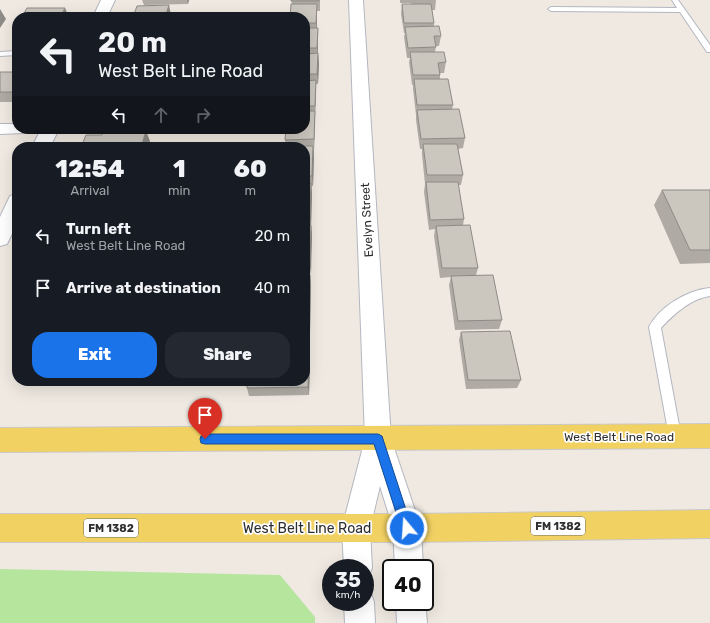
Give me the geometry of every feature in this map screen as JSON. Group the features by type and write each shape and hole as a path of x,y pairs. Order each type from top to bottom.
{"main road":[{"name":"West Belt Line Road","path":"0,440 710,436"},
{"name":"West Belt Line Road","path":"0,528 407,528 710,524"}],"street":[{"path":"102,12 108,0"},
{"name":"Evelyn Street","path":"356,0 378,439"},
{"path":"0,129 12,129"},
{"path":"0,239 12,212"},
{"path":"358,559 356,528 378,439"},
{"path":"378,439 407,528 409,559"},
{"path":"359,611 360,623"},
{"path":"411,611 412,623"}],"lane":[{"path":"674,0 710,50"},
{"path":"551,9 681,10"},
{"path":"0,54 12,54"},
{"path":"675,436 655,327 672,308 702,293 710,292"}],"green space":[{"path":"0,569 280,575 315,617 315,623 0,623"}],"building":[{"path":"319,0 319,1 291,1"},
{"path":"291,4 317,4 316,23 310,23 310,12 290,12"},
{"path":"402,4 431,4 434,23 404,23"},
{"path":"169,5 167,12 135,12 137,6"},
{"path":"27,8 65,8 63,12 25,12"},
{"path":"439,26 441,36 434,36 436,47 408,48 405,27"},
{"path":"310,28 318,28 317,48 310,48"},
{"path":"410,52 444,52 446,62 438,63 440,75 413,75"},
{"path":"318,53 317,74 310,74 310,54"},
{"path":"0,72 12,72 12,92 0,92"},
{"path":"414,79 448,79 453,105 417,105"},
{"path":"316,80 315,106 310,106 310,81"},
{"path":"459,109 465,138 421,139 417,110"},
{"path":"310,111 315,111 314,139 285,140 286,134 310,134"},
{"path":"145,134 143,142 83,142 86,135"},
{"path":"423,144 457,144 463,175 427,175"},
{"path":"310,146 313,146 312,176 310,176"},
{"path":"426,182 458,182 464,219 430,220"},
{"path":"310,183 311,183 310,219"},
{"path":"662,190 710,190 710,250 690,250"},
{"path":"310,225 311,225 310,266"},
{"path":"470,225 478,268 442,268 436,226"},
{"path":"493,275 502,320 458,321 451,276"},
{"path":"510,331 521,380 468,380 461,332"},
{"path":"247,386 308,386 308,387 247,388"}],"route":[{"path":"205,439 378,439 407,528"}]}
